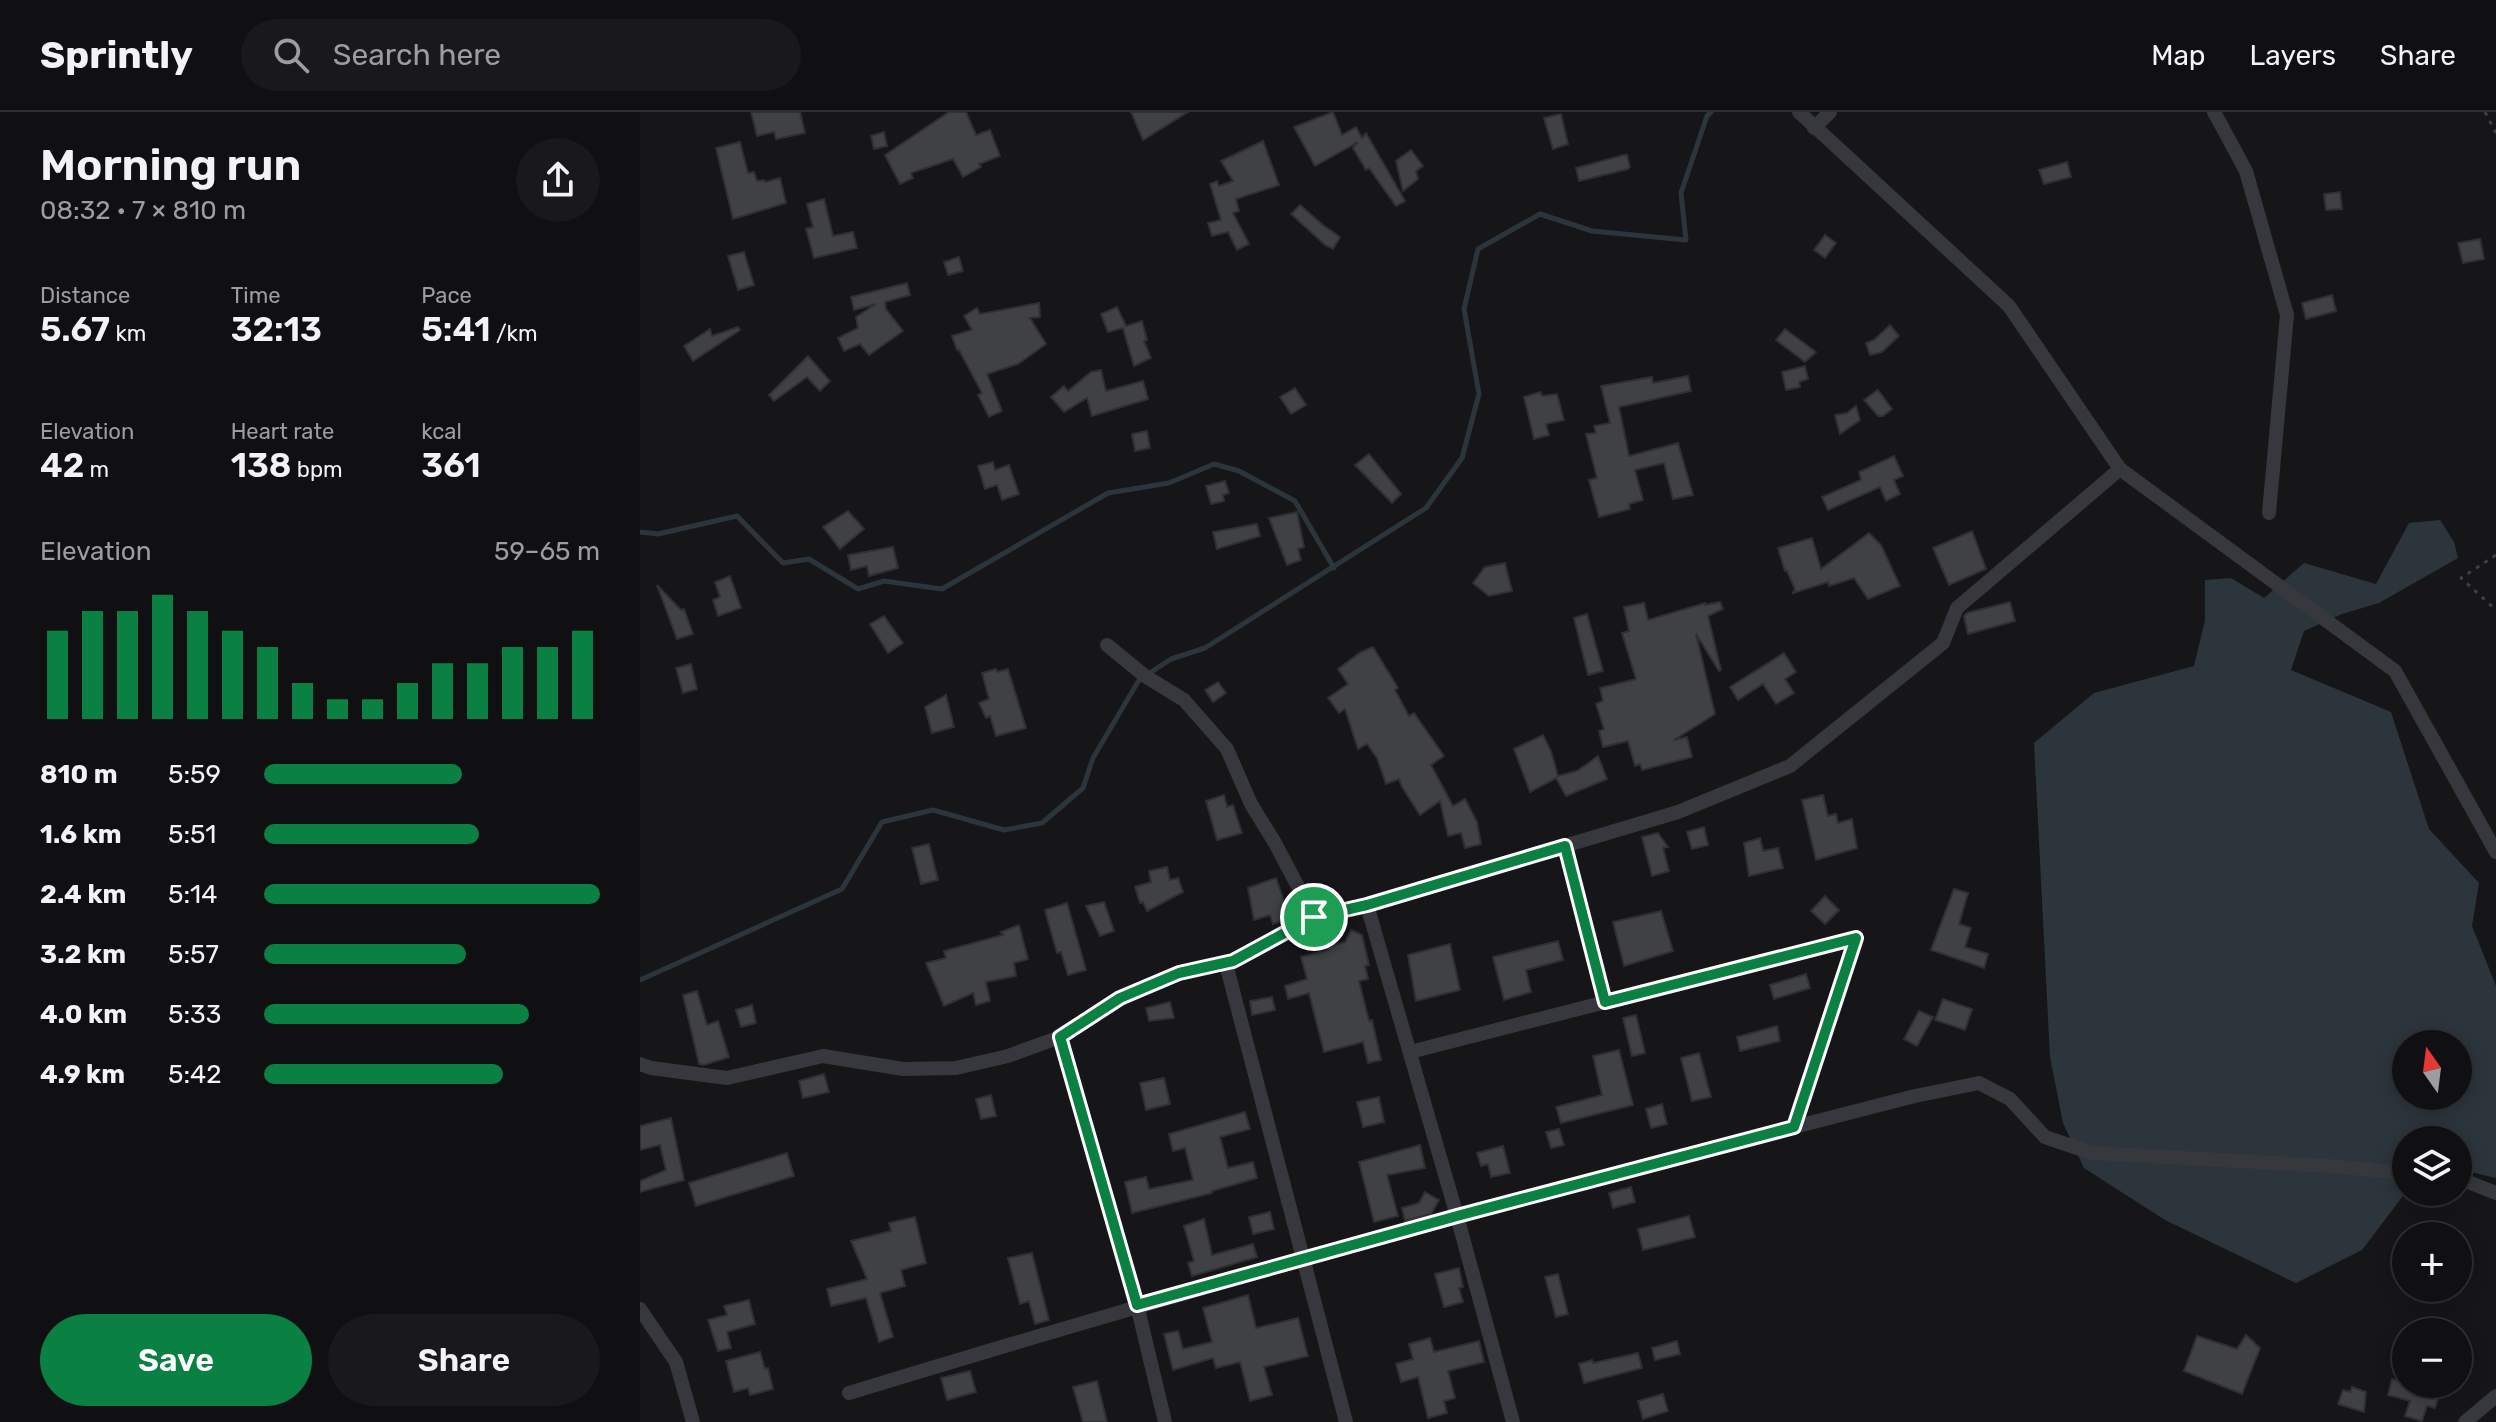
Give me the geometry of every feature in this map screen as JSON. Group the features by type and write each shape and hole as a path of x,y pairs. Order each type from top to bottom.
{"street":[{"path":"1799,112 2009,306 2120,469 2395,671 2496,852"},
{"path":"1814,128 1830,112"},
{"path":"2214,112 2246,171 2287,315 2269,513"},
{"path":"640,1064 727,1078 823,1056 903,1069 956,1068 1008,1056 1060,1037 1120,998 1179,973 1226,964 1314,917 1367,905 1678,812 1790,766 1943,643 1957,608 2120,469"},
{"path":"1107,645 1145,676 1184,700 1227,749 1251,804 1314,917"},
{"path":"1565,846 1605,1002"},
{"path":"1367,905 1513,1422"},
{"path":"1410,1052 1856,938 1794,1127"},
{"path":"1226,964 1346,1422"},
{"path":"1060,1037 1137,1305 1165,1422"},
{"path":"849,1393 1137,1305 1457,1216 1915,1096 1979,1083 2010,1099 2045,1137 2092,1153 2392,1172"},
{"path":"2472,1184 2496,1193"},
{"path":"640,1309 676,1362 693,1422"},
{"path":"2465,1422 2496,1396"}],"path":[{"path":"2485,112 2496,133"},
{"path":"2496,555 2461,578 2496,610"}],"shaded area":[{"path":"2440,520 2454,542 2458,558 2379,603 2342,614 2304,631 2291,670 2391,712 2429,829 2479,883 2472,926 2496,986 2496,1178 2472,1172 2472,1126 2392,1126 2392,1206 2395,1206 2362,1250 2296,1283 2165,1220 2084,1168 2063,1123 2050,1057 2034,743 2094,693 2194,666 2205,620 2205,580 2231,578 2264,598 2304,563 2376,584 2409,523"}],"building":[{"path":"751,112 800,112 805,133 776,139 774,132 757,136"},
{"path":"949,112 966,112 976,135 990,130 1000,156 979,164 981,167 963,177 953,159 911,173 913,178 900,184 885,155"},
{"path":"1131,112 1188,112 1143,140"},
{"path":"1333,112 1342,135 1356,127 1362,138 1366,133 1405,201 1396,206 1369,168 1366,170 1353,148 1358,142 1315,166 1294,127"},
{"path":"1561,114 1568,144 1553,149 1544,118"},
{"path":"884,132 887,146 874,149 871,136"},
{"path":"1263,141 1279,185 1236,199 1239,211 1233,213 1249,244 1237,250 1228,232 1212,236 1208,223 1221,220 1210,184 1217,181 1219,186 1233,181 1221,161"},
{"path":"740,142 748,173 754,172 757,181 780,178 786,203 733,219 716,148"},
{"path":"1411,150 1423,166 1416,171 1418,179 1403,191 1396,161"},
{"path":"1627,155 1628,169 1579,181 1576,168"},
{"path":"2067,162 2071,177 2044,184 2039,170"},
{"path":"2340,192 2342,209 2326,210 2324,194"},
{"path":"824,199 833,236 853,232 857,248 814,258 806,229 813,227 807,204"},
{"path":"1300,205 1340,237 1333,249 1291,214"},
{"path":"1825,235 1836,243 1825,258 1814,250"},
{"path":"2480,239 2484,259 2463,263 2458,243"},
{"path":"744,252 754,285 738,290 728,256"},
{"path":"959,257 963,271 948,275 944,262"},
{"path":"907,283 910,295 885,302 886,309 903,331 869,355 860,344 844,351 838,338 858,328 856,317 876,304 854,310 851,297"},
{"path":"2332,295 2336,311 2306,319 2302,303"},
{"path":"1039,303 1040,317 1030,318 1046,344 1018,364 987,374 1002,411 989,417 978,395 982,393 952,336 972,330 964,316 977,308 980,314"},
{"path":"1117,307 1126,326 1142,321 1147,340 1144,341 1151,358 1134,366 1123,328 1108,332 1101,314"},
{"path":"1890,325 1899,336 1882,352 1870,355 1866,343"},
{"path":"738,327 740,330 693,361 684,346 710,329 712,336"},
{"path":"1785,329 1816,352 1805,362 1776,340"},
{"path":"808,356 830,381 820,391 807,377 774,401 769,395"},
{"path":"1805,366 1808,379 1799,382 1800,387 1786,390 1782,372"},
{"path":"1101,370 1106,391 1143,381 1148,399 1092,416 1087,398 1064,412 1051,397 1064,386 1068,391 1091,372"},
{"path":"1688,376 1691,391 1619,407 1629,456 1678,443 1693,495 1673,499 1664,463 1635,470 1643,500 1629,504 1630,509 1599,517 1589,480 1597,478 1586,434 1596,433 1594,426 1610,423 1601,386 1652,377 1653,383"},
{"path":"1295,388 1306,405 1291,414 1280,397"},
{"path":"1878,390 1892,409 1883,416 1878,416 1864,400"},
{"path":"1540,392 1542,396 1557,394 1564,420 1546,424 1549,435 1534,439 1524,397"},
{"path":"1856,406 1860,420 1840,434 1835,415 1847,413"},
{"path":"1147,431 1150,448 1135,451 1132,434"},
{"path":"1369,454 1401,494 1392,503 1355,465"},
{"path":"1894,456 1903,476 1894,480 1900,494 1886,501 1880,487 1828,510 1822,497 1861,480 1859,472"},
{"path":"993,462 995,470 1009,465 1019,494 1002,500 997,485 985,489 978,466"},
{"path":"1225,481 1229,493 1223,495 1224,501 1211,504 1206,486"},
{"path":"848,511 864,529 840,549 823,527"},
{"path":"1297,512 1304,547 1298,549 1301,560 1287,565 1269,518"},
{"path":"1257,524 1260,536 1217,549 1213,532"},
{"path":"1972,531 1986,569 1949,585 1933,548"},
{"path":"1869,533 1881,545 1900,586 1868,599 1854,578 1793,593 1795,589 1778,548 1812,538 1821,569"},
{"path":"893,547 898,568 869,576 867,566 851,570 848,555"},
{"path":"1505,563 1512,591 1489,596 1473,583 1485,567"},
{"path":"730,576 741,608 718,616 713,600 720,597 715,582"},
{"path":"657,585 681,610 684,609 693,634 677,639"},
{"path":"1720,602 1723,609 1708,616 1721,670 1696,634 1715,714 1674,740 1687,737 1692,757 1642,770 1640,764 1635,766 1628,741 1603,747 1599,731 1604,729 1596,704 1603,701 1600,688 1636,679 1622,633 1629,631 1624,607 1644,603 1648,620 1705,603"},
{"path":"2010,602 2015,621 1968,634 1964,616 1967,613"},
{"path":"1587,614 1603,671 1588,675 1574,618"},
{"path":"884,616 903,643 888,653 870,624"},
{"path":"1373,647 1398,688 1395,690 1409,716 1414,713 1444,756 1431,765 1453,806 1465,799 1477,822 1481,844 1465,848 1461,833 1448,836 1440,801 1420,815 1399,779 1386,784 1377,758 1367,744 1358,749 1345,709 1339,713 1328,698 1348,684 1338,669"},
{"path":"1784,653 1796,672 1785,679 1794,693 1776,704 1763,684 1738,700 1730,687"},
{"path":"691,664 697,689 683,693 676,668"},
{"path":"996,669 997,672 1008,669 1026,728 996,736 990,716 986,718 979,703 989,699 982,673"},
{"path":"1218,682 1226,693 1213,702 1205,690"},
{"path":"946,695 954,727 932,733 925,707"},
{"path":"1543,735 1558,776 1577,771 1598,756 1607,779 1566,796 1556,778 1530,792 1514,749"},
{"path":"1224,795 1227,807 1233,805 1242,833 1217,840 1206,801"},
{"path":"1823,795 1828,816 1836,814 1838,823 1852,819 1857,848 1816,860 1802,800"},
{"path":"1704,827 1708,845 1692,849 1687,832"},
{"path":"1658,833 1668,847 1663,848 1669,871 1652,876 1642,837"},
{"path":"1760,838 1763,851 1778,848 1783,868 1749,876 1744,843"},
{"path":"929,844 938,880 921,884 912,848"},
{"path":"1167,867 1170,880 1178,878 1183,892 1147,911 1143,902 1140,903 1135,887 1151,882 1149,871"},
{"path":"1276,878 1290,918 1273,924 1270,915 1254,920 1248,888"},
{"path":"1954,889 1968,893 1959,924 1971,928 1965,947 1988,954 1984,968 1931,950"},
{"path":"1825,896 1839,910 1825,924 1811,911"},
{"path":"1104,902 1114,931 1100,936 1086,906"},
{"path":"1067,903 1086,970 1068,975 1061,952 1057,953 1045,910"},
{"path":"1661,911 1673,951 1624,966 1613,922"},
{"path":"1019,925 1028,959 1014,963 1016,976 986,982 990,1001 976,1005 973,993 944,1006 926,963 946,958 944,951 1003,935 1001,932"},
{"path":"1351,930 1362,935 1369,965 1365,966 1368,979 1359,981 1381,1060 1368,1063 1363,1042 1324,1052 1309,993 1288,999 1285,986 1307,979 1301,957 1345,942"},
{"path":"1558,941 1563,960 1526,970 1531,992 1504,1000 1493,957"},
{"path":"1450,944 1460,990 1416,1001 1408,955"},
{"path":"1806,974 1810,988 1774,999 1770,985"},
{"path":"697,991 707,1025 718,1021 729,1057 704,1065 699,1064 683,995"},
{"path":"1272,997 1275,1010 1252,1015 1250,1001"},
{"path":"1943,999 1972,1009 1965,1030 1935,1020"},
{"path":"1170,1002 1174,1018 1149,1021 1146,1008"},
{"path":"752,1005 756,1023 741,1027 736,1010"},
{"path":"1919,1011 1933,1017 1917,1046 1904,1039"},
{"path":"1636,1015 1645,1053 1632,1056 1623,1018"},
{"path":"1777,1026 1780,1041 1740,1051 1737,1037"},
{"path":"1619,1050 1633,1105 1561,1123 1556,1107 1602,1095 1593,1056"},
{"path":"1699,1053 1711,1097 1692,1101 1681,1058"},
{"path":"824,1074 829,1092 803,1098 799,1081"},
{"path":"1164,1078 1170,1104 1146,1110 1140,1083"},
{"path":"991,1095 996,1116 981,1119 976,1099"},
{"path":"1379,1097 1384,1122 1363,1127 1357,1102"},
{"path":"1662,1104 1667,1124 1651,1128 1646,1109"},
{"path":"1245,1112 1250,1129 1220,1137 1228,1168 1253,1162 1257,1178 1132,1213 1125,1182 1146,1177 1149,1189 1193,1180 1185,1148 1173,1151 1169,1134"},
{"path":"671,1118 684,1180 640,1192 640,1181 666,1170 660,1145 640,1150 640,1126"},
{"path":"1559,1129 1564,1145 1551,1148 1546,1132"},
{"path":"1420,1145 1425,1168 1387,1175 1398,1216 1374,1222 1359,1162"},
{"path":"1503,1146 1510,1173 1491,1177 1488,1164 1481,1166 1477,1153"},
{"path":"787,1153 794,1176 696,1206 689,1183"},
{"path":"1631,1187 1635,1202 1613,1208 1609,1193"},
{"path":"1425,1192 1439,1200 1431,1214 1405,1221 1402,1208 1419,1203"},
{"path":"1270,1212 1274,1229 1253,1234 1249,1217"},
{"path":"1689,1216 1695,1237 1643,1250 1638,1229"},
{"path":"915,1217 926,1263 901,1270 905,1286 880,1293 893,1337 879,1342 866,1298 831,1306 827,1289 867,1279 851,1241 891,1231 889,1223"},
{"path":"1204,1219 1212,1255 1253,1244 1257,1257 1192,1276 1188,1263 1194,1261 1184,1226"},
{"path":"1032,1253 1049,1320 1035,1324 1029,1301 1020,1304 1008,1258"},
{"path":"1459,1268 1463,1302 1444,1307 1435,1274"},
{"path":"1558,1274 1568,1314 1556,1317 1545,1277"},
{"path":"1248,1295 1256,1328 1298,1318 1308,1356 1264,1367 1272,1395 1250,1401 1240,1362 1216,1368 1213,1358 1173,1370 1164,1334 1178,1331 1183,1349 1212,1342 1203,1308"},
{"path":"749,1300 755,1324 727,1332 731,1348 718,1351 708,1320 727,1315 724,1306"},
{"path":"2246,1335 2260,1348 2242,1394 2184,1371 2197,1336 2237,1349"},
{"path":"1430,1338 1434,1352 1479,1341 1484,1362 1448,1371 1455,1398 1444,1401 1447,1413 1428,1418 1418,1377 1401,1382 1396,1364 1413,1359 1409,1344"},
{"path":"1677,1341 1680,1354 1655,1360 1652,1348"},
{"path":"760,1352 773,1389 750,1395 748,1388 734,1392 726,1361"},
{"path":"1638,1353 1642,1368 1584,1383 1579,1364"},
{"path":"970,1371 976,1392 947,1400 941,1378"},
{"path":"1097,1381 1107,1422 1083,1422 1073,1387"},
{"path":"2352,1387 2366,1392 2364,1412 2338,1404 2343,1390 2350,1392"},
{"path":"1663,1394 1668,1411 1643,1419 1638,1401"},
{"path":"2399,1398 2438,1398 2435,1408 2427,1406 2422,1421 2405,1416 2410,1401"}],"waterway":[{"path":"640,980 842,889 882,822 933,810 1004,830 1042,823 1083,788 1093,758 1139,680 1171,659 1205,648 1426,508 1462,458 1479,394 1464,309 1478,249 1540,214 1592,231 1686,240 1681,193 1711,112"},
{"path":"640,532 658,534 737,516 783,563 809,559 858,589 884,581 942,589 1108,493 1169,483 1214,464 1239,471 1295,501 1334,568"}],"route":[{"path":"1565,846 1605,1002 1856,938 1794,1127 1137,1305 1060,1037 1120,998 1179,973 1226,964 1314,917 1367,905 1565,846"}]}
